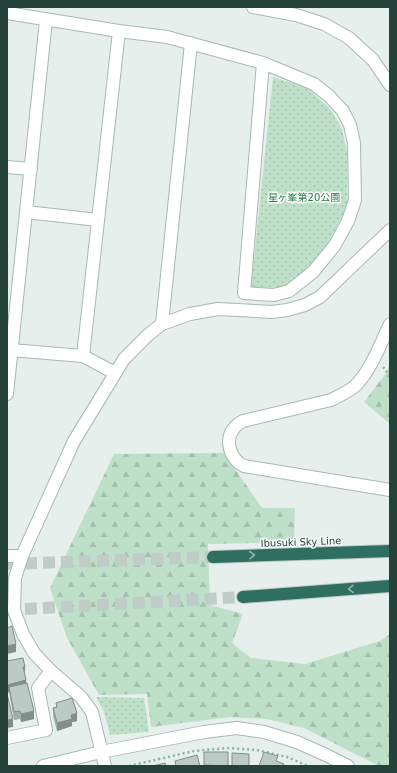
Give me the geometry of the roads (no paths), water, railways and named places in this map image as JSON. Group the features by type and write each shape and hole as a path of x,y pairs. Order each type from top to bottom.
{"highway":[{"name":"Ibusuki Sky Line","path":"213,557 390,551"},
{"path":"243,597 390,586"}],"street":[{"path":"253,7 296,15 324,24 349,38 373,60 390,85"},
{"path":"7,13 119,31 168,37 263,63 314,84 330,96 343,112 350,125 354,143 355,200 348,222 335,245 313,272 289,291 274,295 244,293 263,63"},
{"path":"7,394 46,20"},
{"path":"83,356 119,31"},
{"path":"162,324 191,43"},
{"path":"7,167 30,169"},
{"path":"26,212 98,220"},
{"path":"104,766 92,712 81,697 51,671 34,653 11,611 15,578 22,556 74,441 124,360 135,347 162,324 190,314 218,309 272,312 288,310 305,305 320,298 390,230"},
{"path":"390,324 375,357 365,374 355,386 342,395 331,400 243,421 235,426 230,434 229,443 231,452 237,462 244,466 390,490"},
{"path":"12,350 83,356 115,373"},
{"path":"7,556 22,556"},
{"path":"7,738 46,730 38,688 51,671"},
{"path":"43,766 101,752 204,732 237,728 264,732 297,742 348,766"}],"tunnel":[{"path":"7,564 213,557"},
{"path":"7,610 243,597"}],"park label":[{"name":"星ヶ峯第20公園","path":"304,197"}]}
